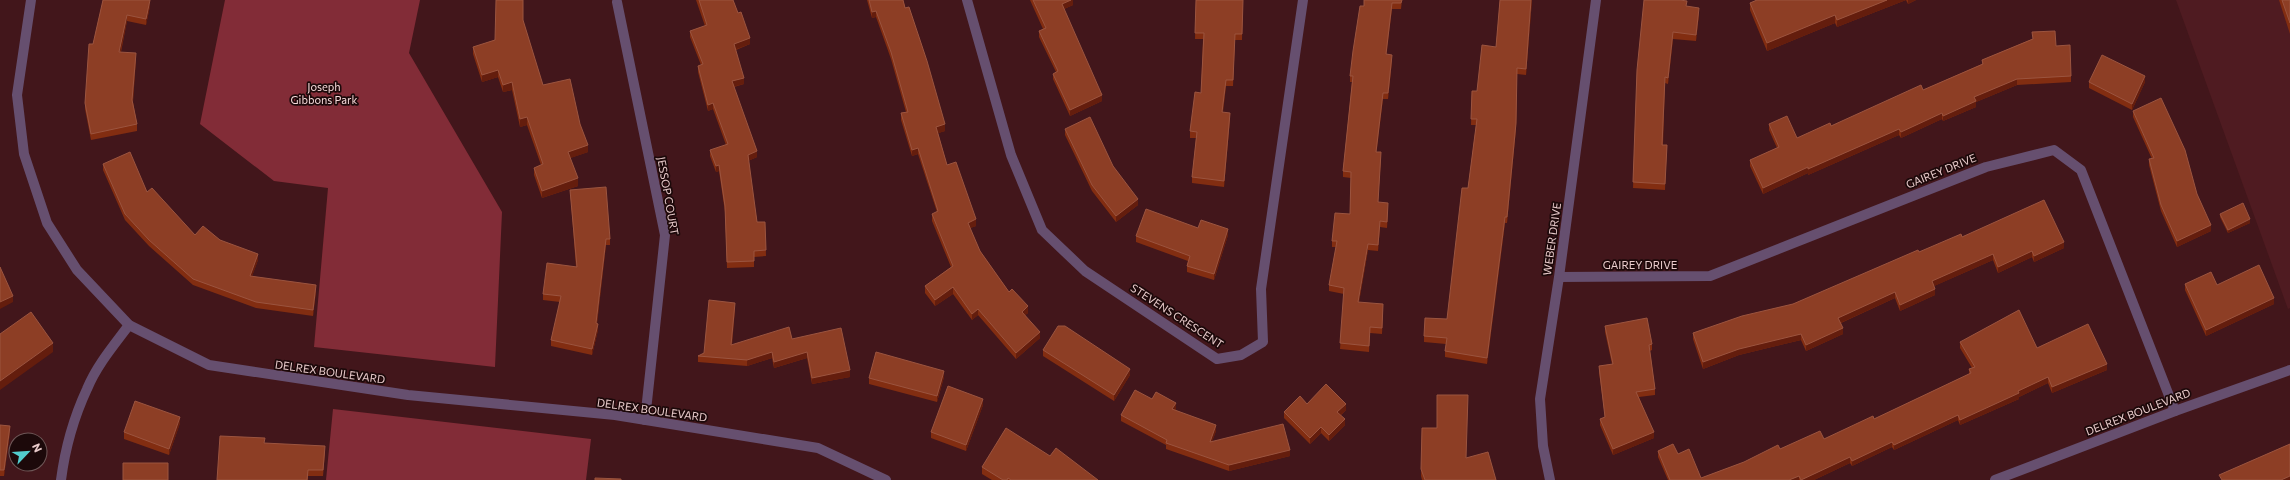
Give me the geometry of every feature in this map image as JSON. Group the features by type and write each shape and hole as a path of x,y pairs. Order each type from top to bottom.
{"street":[{"name":"DELREX BOULEVARD","path":"31,0 17,95 24,154 47,223 77,270 129,325 209,365 408,395 645,420 818,448 886,480"},
{"name":"STEVENS CRESCENT","path":"967,0 1011,155 1042,230 1085,271 1217,359 1241,355 1263,342 1261,289 1304,0"},
{"name":"WEBER DRIVE","path":"1550,480 1543,446 1540,399 1559,277 1596,0"},
{"name":"JESSOP COURT","path":"617,2 665,235 645,420"},
{"name":"GAIREY DRIVE","path":"1559,277 1710,276 1986,166 2054,150 2080,170 2175,411"},
{"path":"61,480 65,452 87,388 103,361 129,325"},
{"name":"DELREX BOULEVARD","path":"1995,480 2175,411 2290,370"}],"shaded area":[{"path":"2176,0 2290,0 2290,308 2288,309"}],"green space":[{"name":"Joseph Gibbons Park","path":"225,0 420,0 409,53 502,212 495,367 314,347 328,188 274,181 200,124"},
{"path":"333,409 591,439 586,480 326,480"}],"building":[{"path":"103,0 150,0 146,19 127,15 119,52 136,53 132,100 137,124 91,134 85,103 89,44 93,44"},
{"path":"496,0 523,0 523,20 543,85 570,79 580,124 588,145 568,152 578,178 542,191 534,168 543,164 527,117 520,119 512,82 503,85 498,70 482,75 473,47 495,40"},
{"path":"699,0 733,0 738,13 741,12 750,38 734,44 744,78 732,81 757,151 748,155 757,222 765,222 766,250 754,251 754,261 727,262 725,206 719,165 716,166 710,150 728,144 713,103 708,105 698,66 703,64 690,31 707,25"},
{"path":"869,0 903,0 905,8 909,7 927,61 945,124 936,127 947,165 956,162 976,219 968,223 980,251 1009,292 1012,289 1028,306 1022,312 1040,332 1016,353 978,309 972,314 953,287 935,300 925,286 953,266 932,214 938,211 918,148 912,150 901,113 908,112 891,52 876,11 872,12"},
{"path":"1033,0 1071,0 1062,4 1102,95 1070,110 1053,74 1058,71 1039,31 1046,28"},
{"path":"1196,0 1243,0 1242,34 1235,34 1233,80 1226,80 1222,112 1230,113 1224,181 1192,177 1197,132 1190,131 1195,92 1201,93 1204,33 1195,33"},
{"path":"1364,0 1402,0 1401,3 1392,3 1386,54 1392,55 1388,93 1383,93 1376,152 1381,152 1378,202 1388,203 1387,222 1380,221 1378,245 1368,244 1358,302 1383,304 1382,328 1370,327 1369,346 1340,343 1344,288 1329,285 1337,241 1332,241 1335,213 1350,214 1351,172 1343,171 1353,76 1350,76 1353,51 1360,6 1364,6"},
{"path":"1500,0 1531,0 1526,69 1517,68 1516,123 1507,217 1505,217 1487,358 1445,351 1447,338 1424,336 1425,318 1447,319 1462,188 1468,188 1477,119 1471,119 1472,91 1477,91 1482,45 1496,47"},
{"path":"1644,0 1687,1 1686,6 1699,8 1696,35 1673,32 1668,78 1665,77 1662,145 1667,145 1665,184 1633,182 1637,70"},
{"path":"1757,0 1887,0 1837,20 1835,15 1767,43 1750,3"},
{"path":"2282,0 2290,0 2290,23"},
{"path":"2055,31 2056,46 2070,45 2071,76 2017,79 1974,97 1976,101 1943,116 1942,113 1901,132 1899,129 1808,169 1808,167 1763,188 1750,160 1779,147 1769,124 1787,116 1797,138 1830,123 1831,126 1921,85 1923,90 1983,64 1982,60 2033,39 2032,32"},
{"path":"2102,55 2145,76 2132,104 2089,82"},
{"path":"2161,98 2185,150 2197,194 2211,225 2177,241 2161,205 2149,159 2154,158 2133,111"},
{"path":"1090,117 1113,166 1138,199 1116,216 1092,185 1065,129"},
{"path":"130,152 147,192 152,188 195,235 203,226 220,240 258,254 250,276 316,285 313,310 256,302 193,279 149,240 125,214 103,164"},
{"path":"606,187 610,239 606,239 596,323 598,324 592,349 551,340 561,296 543,294 547,263 577,267 570,190"},
{"path":"2044,200 2064,242 2034,256 2032,251 1998,267 1993,254 1932,281 1935,289 1900,305 1895,292 1838,318 1843,328 1806,345 1801,334 1739,349 1703,362 1693,333 1742,316 1793,304 1918,250 1919,252 1961,234 1962,237"},
{"path":"2243,203 2250,219 2228,230 2220,214"},
{"path":"1146,209 1198,228 1201,220 1228,229 1214,274 1187,266 1190,256 1136,236"},
{"path":"2259,265 2274,298 2206,330 2185,284 2211,272 2217,285"},
{"path":"0,267 13,296 0,302"},
{"path":"709,300 735,303 731,345 789,327 792,339 841,328 850,370 812,378 807,352 774,362 772,352 747,360 698,356 704,353"},
{"path":"2019,310 2037,348 2088,324 2107,364 2052,387 2048,377 2018,391 2019,393 1960,420 1958,415 1894,445 1892,442 1852,461 1850,457 1801,480 1799,476 1789,480 1670,480 1658,451 1673,444 1678,454 1689,449 1701,478 1744,462 1778,445 1780,449 1820,431 1824,439 1873,416 1874,419 1971,373 1969,369 1975,367 1960,342"},
{"path":"31,312 53,343 0,381 0,334"},
{"path":"1647,318 1652,344 1649,345 1655,389 1636,392 1654,432 1613,449 1600,419 1605,417 1599,366 1613,364 1605,326"},
{"path":"1058,326 1065,326 1130,369 1114,395 1043,350"},
{"path":"876,352 944,371 937,396 869,378"},
{"path":"1326,384 1346,404 1337,412 1345,419 1329,435 1321,427 1310,438 1284,412 1300,396 1307,404"},
{"path":"948,386 983,399 966,445 931,432"},
{"path":"1135,390 1152,399 1156,392 1176,403 1172,409 1216,425 1210,442 1283,424 1290,450 1229,465 1166,443 1167,440 1121,415"},
{"path":"1437,395 1468,395 1466,458 1488,452 1496,480 1425,480 1421,469 1422,428 1437,428"},
{"path":"135,401 180,417 169,449 124,432"},
{"path":"0,425 10,426 4,470 0,470"},
{"path":"1006,428 1050,456 1056,448 1098,480 1011,480 1008,478 1007,480 1003,480 982,467"},
{"path":"220,436 265,438 264,443 325,446 323,470 308,470 307,480 217,480"},
{"path":"2290,444 2290,476 2281,480 2222,480 2219,475"},
{"path":"123,463 168,463 168,480 123,480"},
{"path":"595,478 621,479 621,480 595,480"}]}
